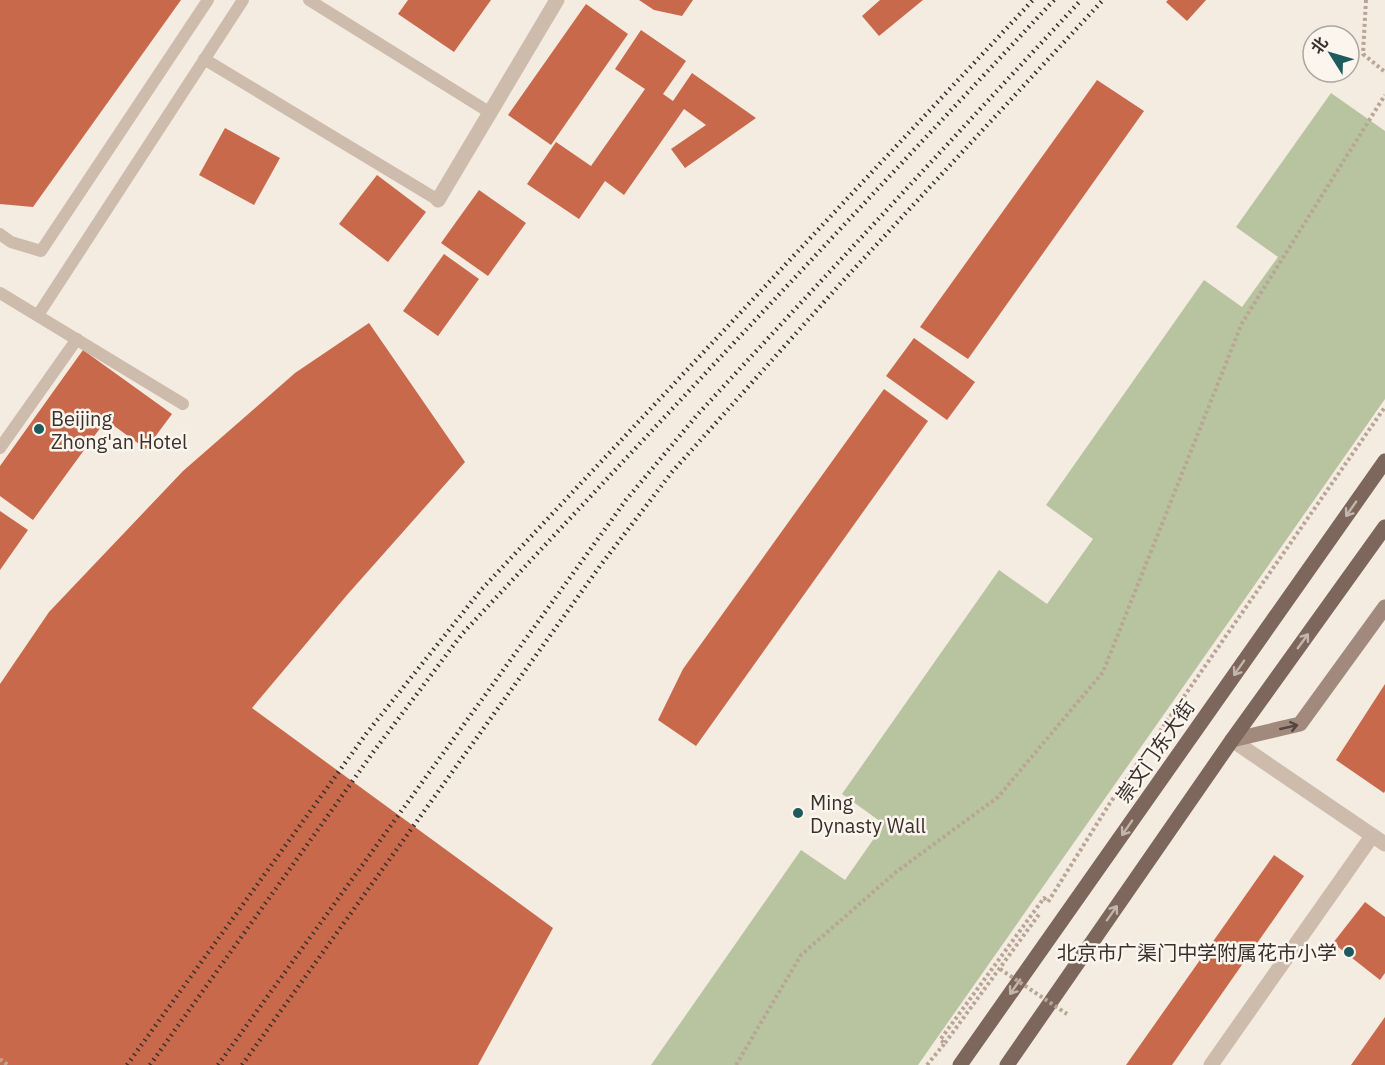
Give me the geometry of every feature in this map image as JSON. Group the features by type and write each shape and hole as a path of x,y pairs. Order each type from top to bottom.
{"main road":[{"name":"崇文门东大街","path":"960,1065 1385,461"},
{"path":"1006,1065 1232,740 1385,527"}],"street":[{"path":"438,200 557,0"},
{"path":"1232,740 1300,724 1385,607"},
{"path":"1211,1065 1379,840 1232,740"}],"lane":[{"path":"0,234 11,242 41,251 208,0"},
{"path":"38,315 243,0"},
{"path":"309,0 489,112"},
{"path":"204,59 438,200"},
{"path":"0,293 183,404"},
{"path":"0,448 77,339"}],"path":[{"path":"1366,0 1363,54 1385,72"},
{"path":"736,1065 801,955 896,872 998,797 1103,672 1242,323 1385,95"},
{"path":"927,1065 1048,902 1110,803 1385,407"},
{"path":"945,1043 940,1040 961,1011 1044,898 1048,902"},
{"path":"1000,969 1067,1014"},
{"path":"0,1059 8,1065"}],"green space":[{"path":"1331,93 1385,131 1385,399 918,1065 651,1065 801,850 845,880 884,824 842,794 999,570 1047,604 1093,539 1046,505 1204,280 1242,307 1278,257 1236,227"}],"building":[{"path":"0,0 181,0 33,207 0,204"},
{"path":"408,0 491,0 454,52 398,14"},
{"path":"639,0 693,0 682,16 654,10"},
{"path":"880,0 923,0 879,36 862,16"},
{"path":"1168,0 1206,0 1187,21 1166,2"},
{"path":"586,4 628,34 551,145 508,115"},
{"path":"641,30 686,61 663,94 673,101 692,73 756,118 685,168 671,149 706,125 684,109 624,195 605,181 579,219 527,184 556,142 591,166 645,89 615,69"},
{"path":"1097,80 1144,111 968,359 920,327"},
{"path":"225,128 280,158 254,205 199,175"},
{"path":"377,175 426,212 388,262 339,224"},
{"path":"479,190 526,223 488,276 441,243"},
{"path":"444,254 479,279 438,336 403,311"},
{"path":"369,323 465,462 347,595 252,708 553,928 478,1065 0,1065 0,684 49,612 183,471 295,373"},
{"path":"914,338 975,382 947,420 886,376"},
{"path":"83,350 172,414 146,449 106,420 33,520 0,496 0,466"},
{"path":"884,389 928,421 696,746 658,720 683,669"},
{"path":"0,511 28,530 0,570"},
{"path":"1385,684 1385,791 1384,793 1336,760"},
{"path":"1274,855 1304,876 1172,1065 1126,1065"},
{"path":"1365,902 1385,917 1385,973 1380,980 1333,943"},
{"path":"1385,1017 1385,1065 1351,1065"}],"railway":[{"path":"127,1065 366,734 481,590 1033,0"},
{"path":"150,1065 374,751 462,634 1054,0"},
{"path":"218,1065 626,500 698,414 1081,0"},
{"path":"242,1065 600,566 672,472 841,283 1103,0"}],"place":[{"name":"Beijing Zhong'an Hotel","path":"39,429"},
{"name":"Ming Dynasty Wall","path":"798,813"},
{"name":"北京市广渠门中学附属花市小学","path":"1349,952"}]}
